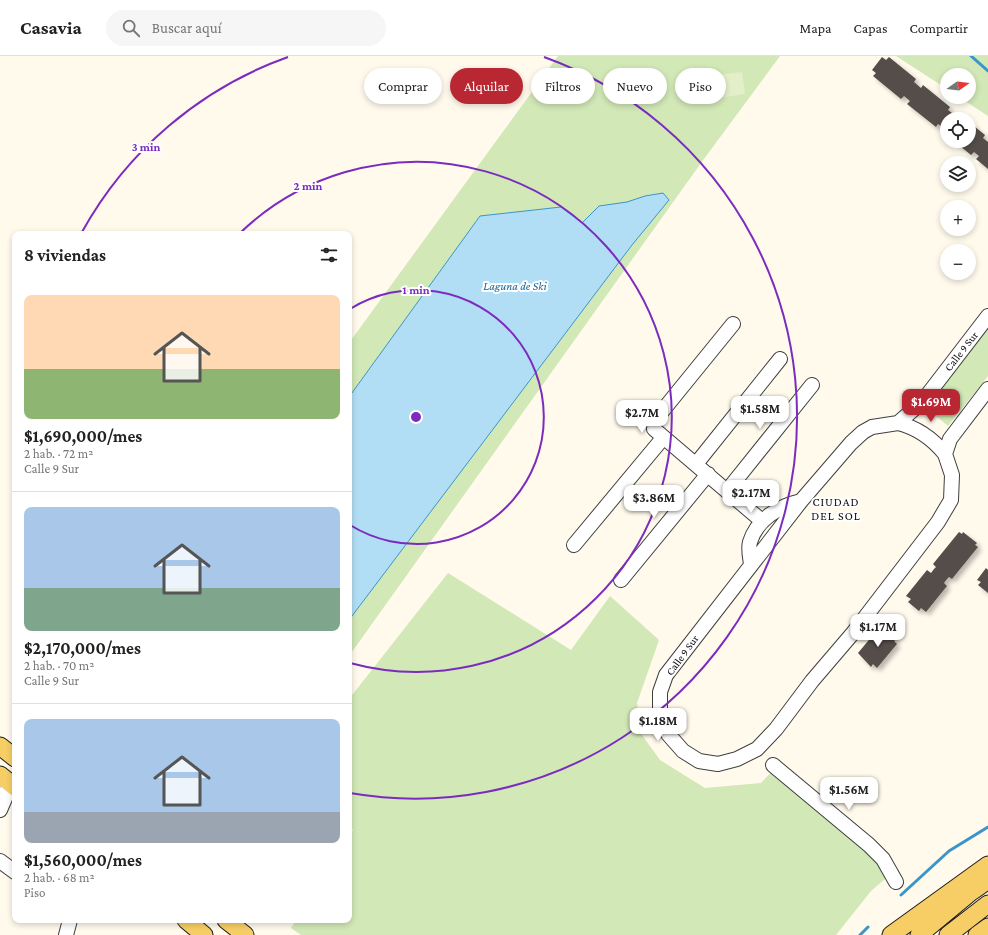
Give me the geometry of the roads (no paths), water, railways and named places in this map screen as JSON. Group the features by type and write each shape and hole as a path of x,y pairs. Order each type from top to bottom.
{"main road":[{"path":"0,746 12,756"},
{"path":"891,935 988,865"},
{"path":"919,935 971,892 988,880"},
{"path":"948,935 988,904"},
{"path":"190,923 204,935"},
{"path":"230,923 245,935"},
{"path":"977,935 988,927"}],"street":[{"name":"Calle 9 Sur","path":"945,454 952,475 951,500 938,522 853,633 812,681 776,729 757,749 737,759 718,764 699,761 683,751 668,734 660,716 660,692 666,675 801,501 863,432 872,427 898,423 922,402 988,316"},
{"path":"733,324 655,420 654,429 762,521"},
{"path":"696,464 780,359"},
{"path":"727,491 812,385"},
{"path":"945,454 950,439 988,389"},
{"path":"898,423 920,431 938,444 945,454"},
{"path":"574,545 663,438"},
{"path":"621,580 708,474"},
{"path":"751,564 750,541 762,521 779,508 801,501"},
{"path":"773,765 883,858 896,882"},
{"path":"0,810 6,796 8,781"},
{"path":"0,861 12,870"},
{"path":"62,923 66,935"},
{"path":"66,935 69,923"}],"water":[{"name":"Laguna de Ski","path":"663,193 669,200 632,245 352,616 352,393 480,216 561,207 582,223 599,206 627,202 645,196"}],"waterway":[{"path":"971,56 988,71"},
{"path":"901,895 949,851 988,827"},
{"path":"860,935 868,927"}],"district":[{"name":"CIUDAD DEL SOL","path":"836,509"}]}
